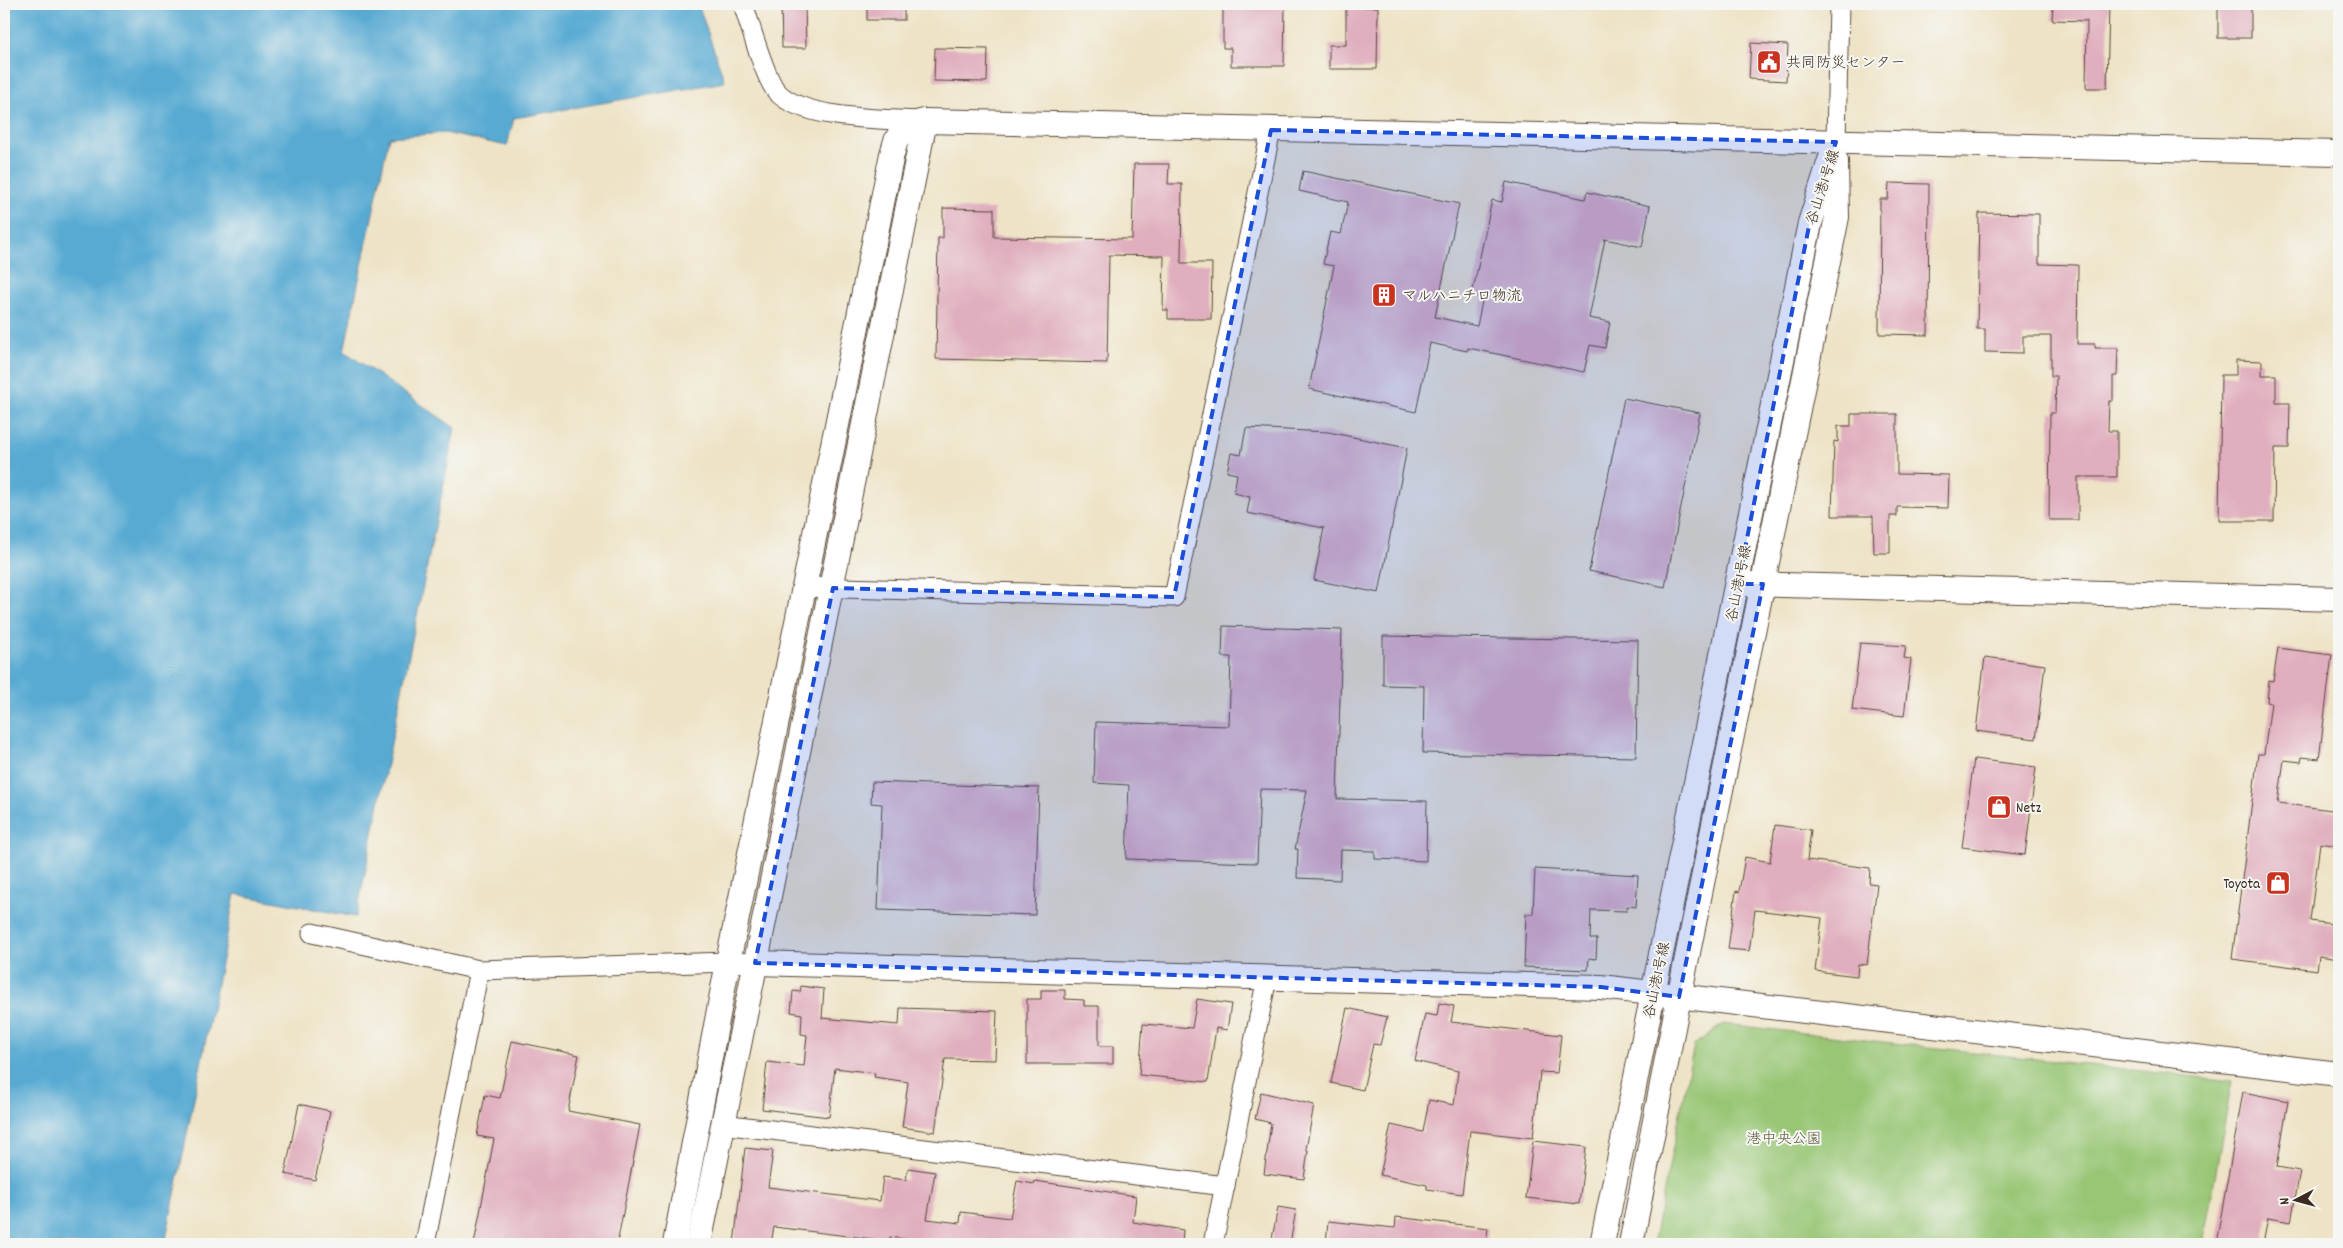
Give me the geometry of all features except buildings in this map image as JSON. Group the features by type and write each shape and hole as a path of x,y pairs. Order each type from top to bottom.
{"street":[{"path":"743,4 763,62 777,92 795,105 850,118 1270,130 2339,153"},
{"path":"1836,142 1839,4"},
{"path":"675,1244 728,962 892,154 904,126 925,121"},
{"path":"699,1244 833,588 925,121"},
{"path":"805,587 1174,597 1270,130"},
{"name":"谷山港1号線","path":"1602,1244 1738,584 1812,211 1836,142"},
{"name":"谷山港1号線","path":"1631,1244 1679,997 1837,217 1836,142"},
{"path":"1738,584 2339,599"},
{"path":"312,933 479,970 728,962 1601,987 2339,1074"},
{"path":"425,1244 479,970"},
{"path":"1213,1244 1267,978"},
{"path":"722,1124 1225,1186"}],"highlighted area":[{"path":"1271,130 1836,142 1812,211 1738,584 1763,584 1679,997 1601,987 755,963 833,588 1174,597"}],"green space":[{"name":"港中央公園","path":"1723,1024 2232,1081 2203,1244 1653,1244 1694,1045"}],"water":[{"path":"4,4 698,4 725,82 514,118 507,146 445,133 389,137 344,351 455,428 356,917 235,894 165,1244 4,1244"}],"place":[{"name":"共同防災センター","path":"1769,62"},
{"name":"マルハニチロ物流","path":"1384,295"},
{"name":"Netz","path":"1999,807"},
{"name":"Toyota","path":"2278,883"}]}
